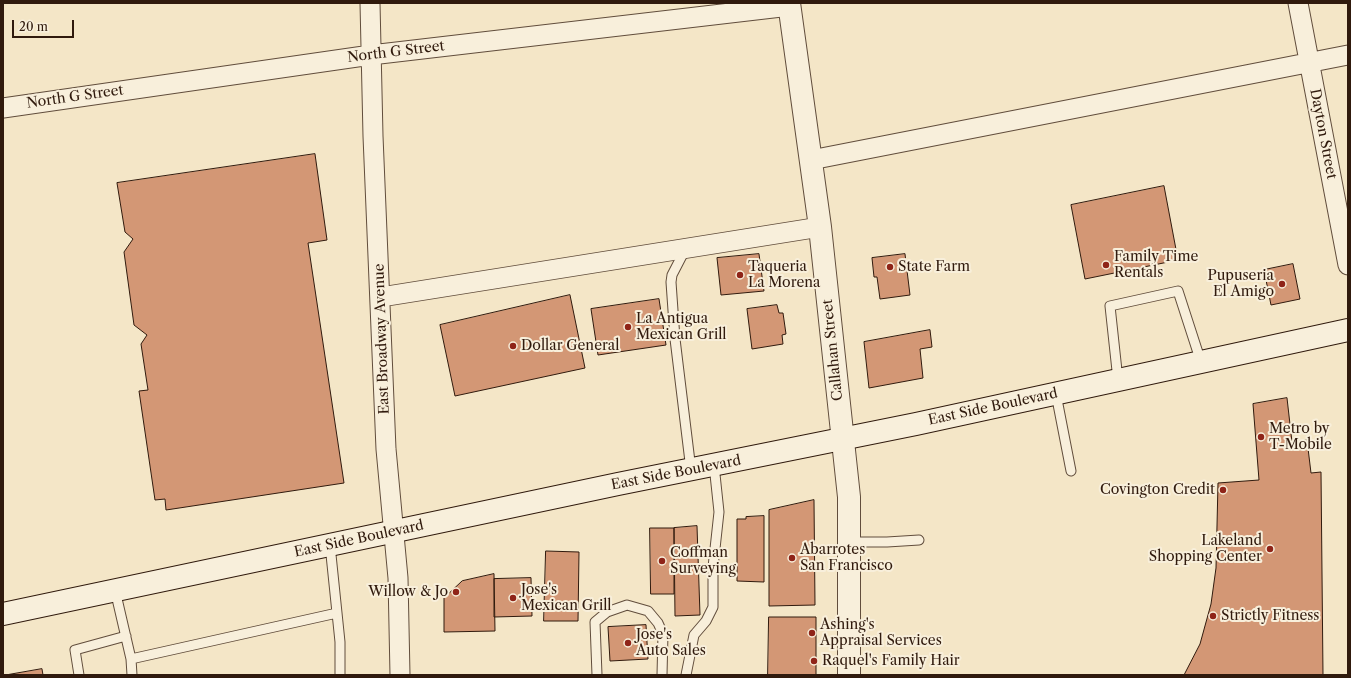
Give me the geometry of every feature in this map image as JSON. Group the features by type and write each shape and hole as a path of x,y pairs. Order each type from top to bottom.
{"main road":[{"name":"Callahan Street","path":"789,5 820,227 848,497 849,675"},
{"name":"East Side Boulevard","path":"3,614 618,484 1056,394 1348,330"}],"street":[{"name":"East Broadway Avenue","path":"370,3 373,136 381,296 386,449 398,578 400,675"},
{"name":"Dayton Street","path":"1298,3 1348,264"},
{"name":"North G Street","path":"3,108 371,55 789,5"},
{"path":"811,160 1348,55"},
{"path":"381,296 820,227"}],"lane":[{"path":"686,248 672,275 671,282 675,339 691,470"},
{"path":"1118,380 1110,306 1178,291 1201,362"},
{"path":"1056,394 1071,471"},
{"path":"686,675 694,636 706,621 713,607 713,566 719,512 714,465"},
{"path":"848,542 919,540"},
{"path":"330,545 340,642 340,675"},
{"path":"115,590 131,659 132,675"},
{"path":"597,675 595,622 607,612 627,605 648,611 658,623 663,634 662,675"},
{"path":"131,659 336,613"},
{"path":"79,675 75,650 126,636"}],"building":[{"path":"315,154 327,240 308,243 344,483 166,510 165,499 155,500 139,391 148,390 141,344 147,335 134,325 124,252 133,239 125,232 117,183"},
{"path":"1164,186 1178,260 1085,279 1071,205"},
{"name":"Taqueria La Morena","path":"759,254 764,291 721,295 717,258"},
{"name":"State Farm","path":"905,254 910,295 880,299 877,277 874,277 872,258"},
{"name":"Pupuseria El Amigo","path":"1293,264 1300,299 1271,305 1264,270"},
{"name":"Dollar General","path":"570,295 585,368 455,396 440,325"},
{"name":"La Antigua Mexican Grill","path":"659,299 666,345 598,355 591,309"},
{"path":"777,305 779,313 783,313 786,334 782,335 783,344 752,349 747,309"},
{"path":"930,330 932,347 920,349 923,378 869,388 864,342"},
{"name":"Lakeland Shopping Center","path":"1287,398 1292,442 1307,440 1311,473 1321,472 1323,675 1184,675 1200,644 1211,604 1216,568 1218,483 1259,480 1253,404"},
{"name":"Abarrotes San Francisco","path":"814,500 815,605 769,606 769,510"},
{"path":"764,516 764,582 737,581 737,519"},
{"path":"697,526 700,615 675,616 674,528"},
{"name":"Coffman Surveying","path":"650,528 674,528 674,594 651,594"},
{"path":"546,551 579,552 578,621 544,621"},
{"path":"494,574 495,631 444,632 444,598 462,581"},
{"name":"Jose's Mexican Grill","path":"531,578 532,616 494,617 494,579"},
{"path":"769,617 816,617 816,675 768,675"},
{"name":"Jose's Auto Sales","path":"646,625 648,659 610,661 608,627"},
{"path":"42,669 43,675 6,675"}],"place":[{"name":"Family Time Rentals","path":"1106,265"},
{"name":"State Farm","path":"890,267"},
{"name":"Taqueria La Morena","path":"740,275"},
{"name":"Pupuseria El Amigo","path":"1282,284"},
{"name":"La Antigua Mexican Grill","path":"628,327"},
{"name":"Dollar General","path":"513,346"},
{"name":"Metro by T-Mobile","path":"1261,437"},
{"name":"Covington Credit","path":"1223,490"},
{"name":"Lakeland Shopping Center","path":"1270,549"},
{"name":"Abarrotes San Francisco","path":"792,558"},
{"name":"Coffman Surveying","path":"662,561"},
{"name":"Willow & Jo","path":"456,592"},
{"name":"Jose's Mexican Grill","path":"513,598"},
{"name":"Strictly Fitness","path":"1213,616"},
{"name":"Ashing's Appraisal Services","path":"812,633"},
{"name":"Jose's Auto Sales","path":"628,643"},
{"name":"Raquel's Family Hair","path":"814,661"}]}
